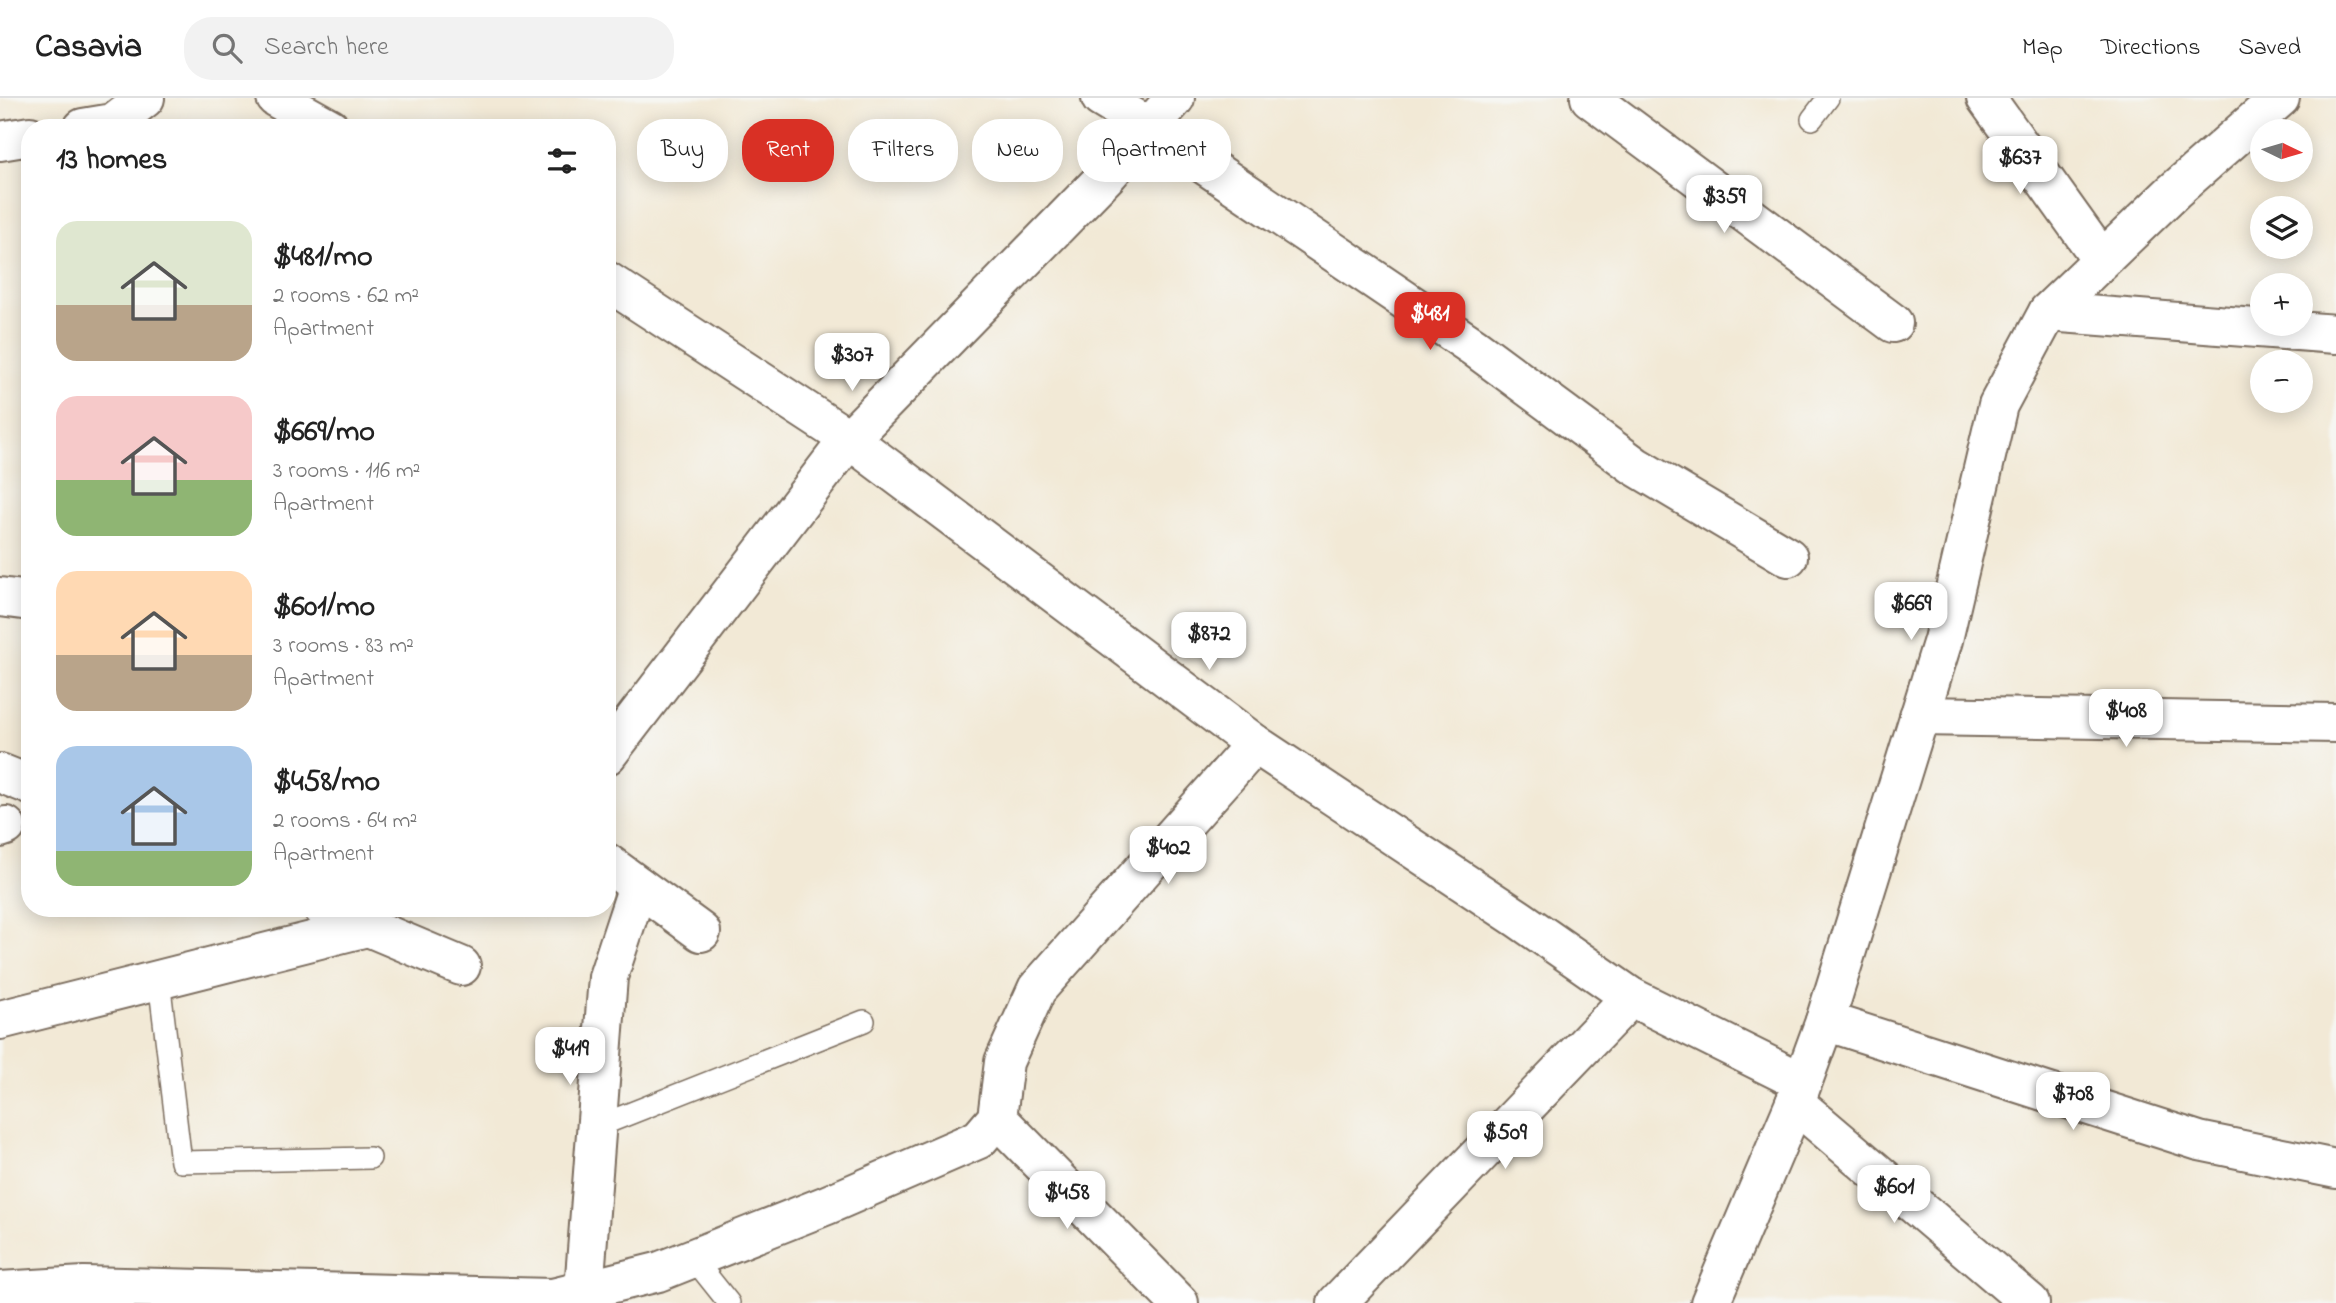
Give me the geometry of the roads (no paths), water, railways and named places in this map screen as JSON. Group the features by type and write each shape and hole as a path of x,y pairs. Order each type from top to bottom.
{"street":[{"path":"114,119 145,98"},
{"path":"276,98 314,119"},
{"path":"1101,98 1136,119"},
{"path":"1156,119 1175,98"},
{"path":"1590,98 1893,323"},
{"path":"1986,98 2102,260"},
{"path":"1710,1303 1799,1092 1825,1021 1943,640 1998,405 2048,312 2174,191 2280,98"},
{"path":"0,141 21,138"},
{"path":"616,743 849,439 1100,182"},
{"path":"1230,182 1475,347 1635,466 1788,557"},
{"path":"616,287 849,439 1255,744 1519,919 1631,997 1799,1092 2030,1303"},
{"path":"2048,312 2336,334"},
{"path":"0,597 21,600"},
{"path":"1919,716 2336,723"},
{"path":"0,1291 84,1286 152,1296 584,1297 657,1272 827,1205 979,1139 997,1118 1004,1062 1037,989 1255,744"},
{"path":"0,773 21,781"},
{"path":"616,870 701,932"},
{"path":"584,1297 608,977 638,886"},
{"path":"344,917 461,966"},
{"path":"0,1020 367,927"},
{"path":"1336,1303 1631,997"},
{"path":"1825,1021 2199,1141 2336,1169"},
{"path":"997,1118 1180,1303"}],"lane":[{"path":"1812,119 1828,98"},
{"path":"159,980 181,1162 370,1158"},
{"path":"596,1127 864,1021"},
{"path":"693,1258 729,1303"}]}
